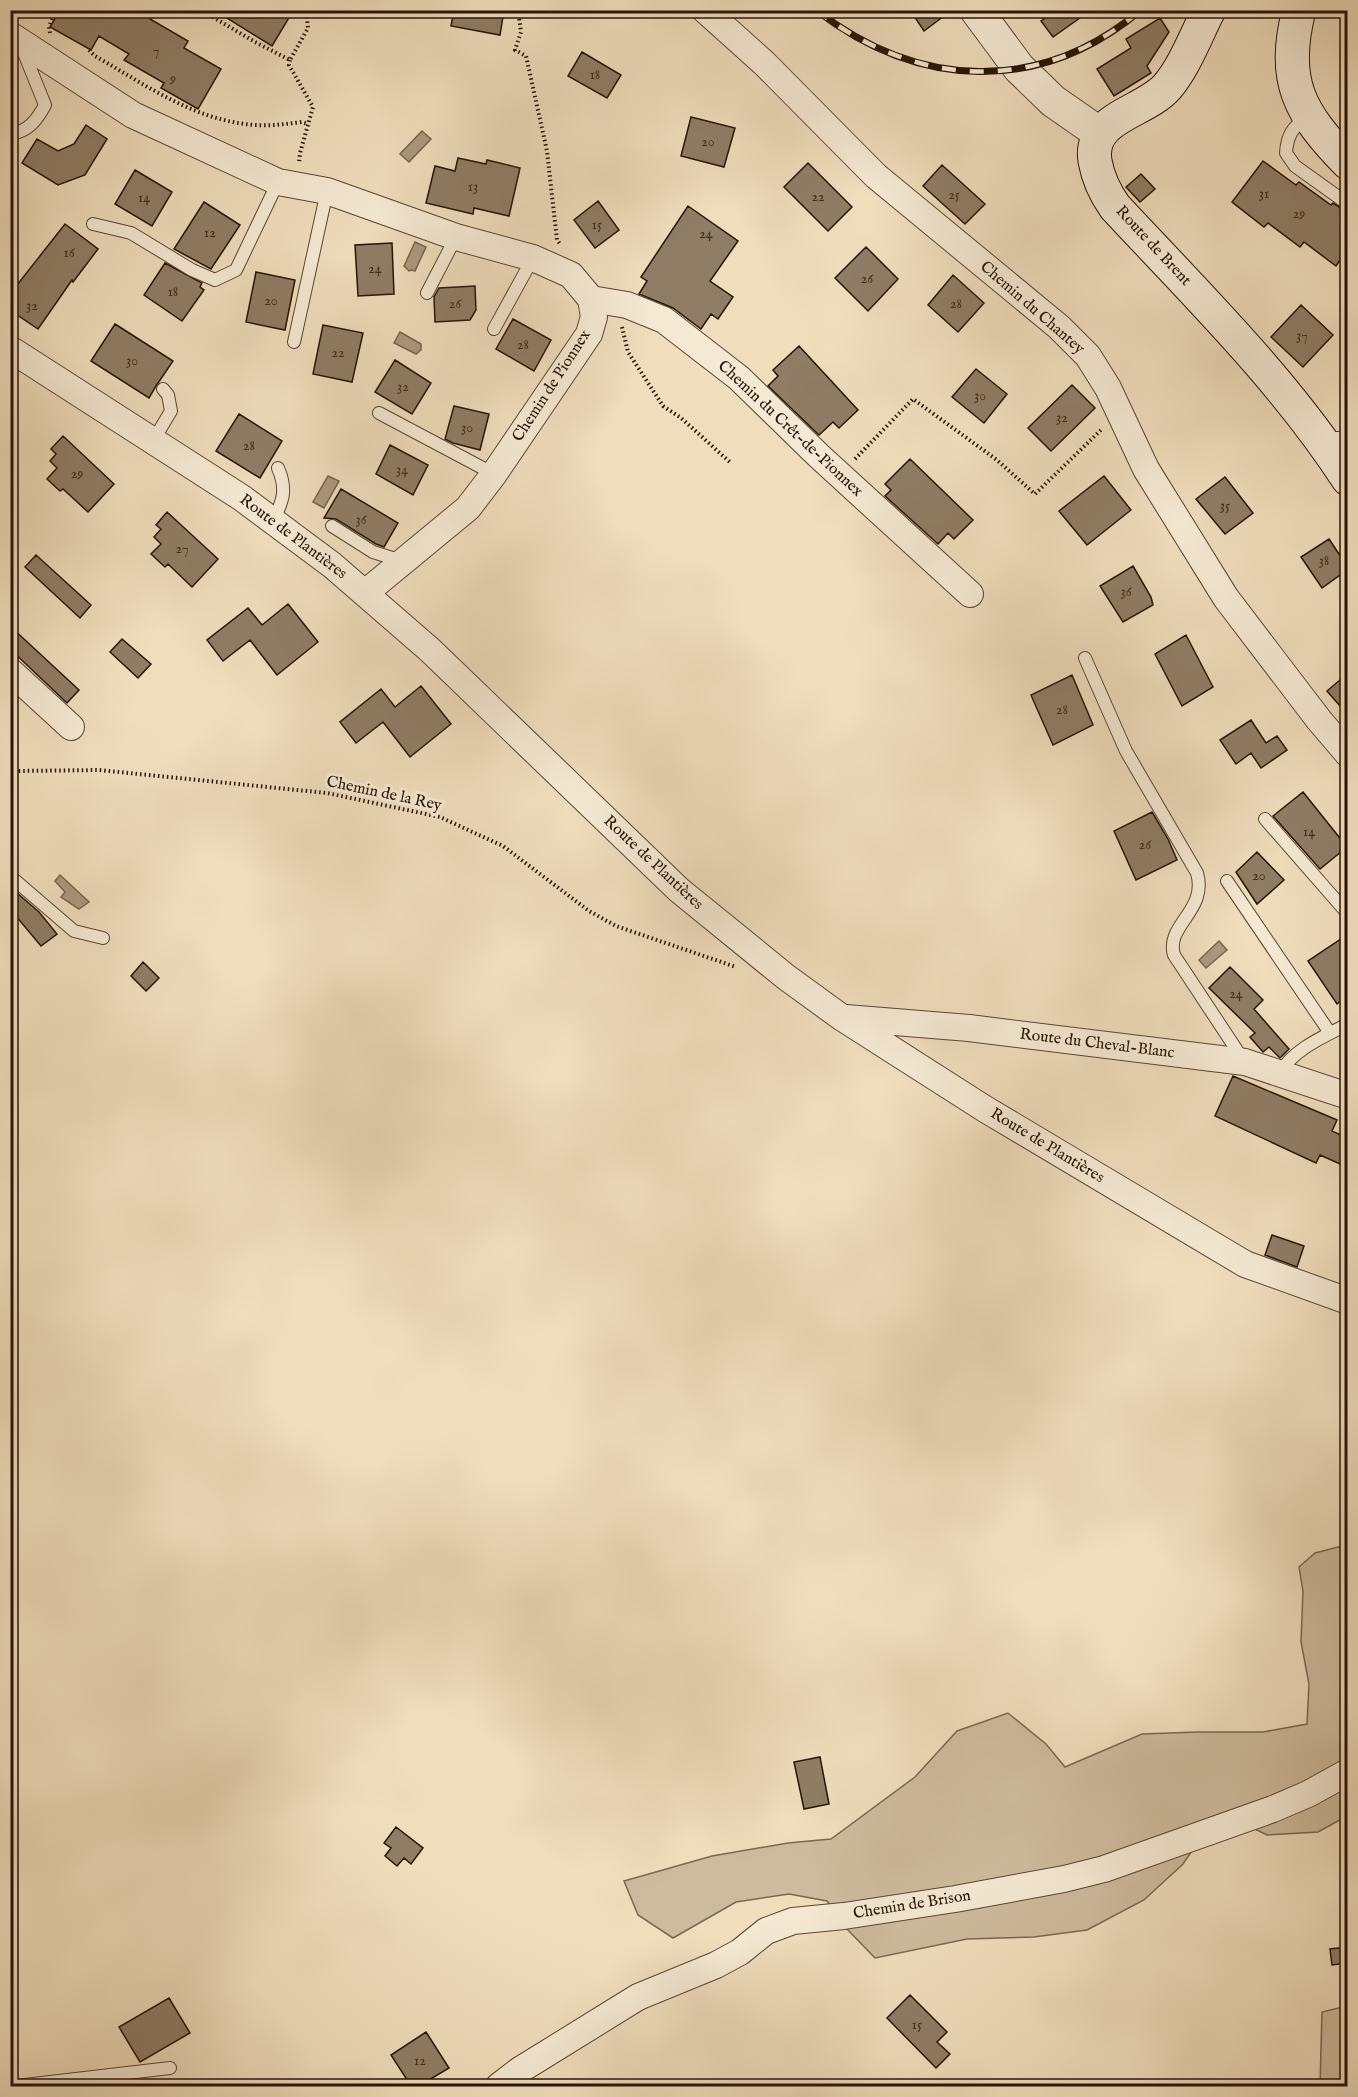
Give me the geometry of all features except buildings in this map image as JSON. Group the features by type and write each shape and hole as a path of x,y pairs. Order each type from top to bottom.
{"main road":[{"path":"1099,133 1114,120 1148,103 1166,88 1180,67 1209,10"},
{"path":"1299,10 1292,37 1295,85 1308,117 1347,163"},
{"name":"Route de Brent","path":"1099,133 1094,153 1097,171 1109,198 1274,382 1334,442 1347,479"}],"street":[{"name":"Chemin du Chantey","path":"705,10 764,63 876,176 1059,327 1088,356 1108,388 1146,469 1226,598 1347,754"},
{"path":"976,10 1019,68 1053,100 1099,133"},
{"path":"15,38 133,115 278,182 327,191 456,237 533,258 571,275 591,299"},
{"name":"Chemin de Pionnex","path":"364,593 468,508 590,334 594,316 591,299"},
{"name":"Chemin du Crêt-de-Pionnex","path":"591,299 627,305 664,320 739,378 819,456 970,594"},
{"name":"Route de Plantières","path":"10,349 242,498 332,565 430,650 679,890 841,1017 985,1109 1245,1264 1347,1301"},
{"path":"10,671 71,727"},
{"name":"Route du Cheval-Blanc","path":"841,1017 969,1028 1245,1062 1347,1096"},
{"name":"Chemin de Brison","path":"499,2086 520,2070 638,1997 716,1965 740,1952 766,1931 794,1921 844,1916 955,1899 1064,1879 1104,1869 1273,1809 1308,1794 1347,1772"}],"lane":[{"path":"10,134 28,128 45,105 15,38"},
{"path":"1308,117 1292,129 1288,137 1286,153 1295,166 1347,204"},
{"path":"93,224 131,233 192,270 215,280 236,270 278,182"},
{"path":"294,342 327,191"},
{"path":"427,293 456,237"},
{"path":"494,329 533,258"},
{"path":"153,441 171,411 168,395 163,389"},
{"path":"379,413 494,474"},
{"path":"273,522 284,498 282,477 278,468"},
{"path":"332,526 373,552 402,561"},
{"path":"1085,658 1126,751 1197,873 1200,882 1199,894 1194,907 1175,933 1171,946 1174,955 1245,1062"},
{"path":"1265,819 1347,914"},
{"path":"10,876 74,931 103,938"},
{"path":"1227,881 1330,1033"},
{"path":"1280,1073 1287,1061 1304,1047 1347,1024"},
{"path":"16,2086 170,2068"}],"path":[{"path":"53,37 49,27 55,10"},
{"path":"201,10 290,60"},
{"path":"300,153 313,107 289,65 308,28 306,10"},
{"path":"518,10 521,32 515,50 526,56 547,151 557,240 569,262 564,272"},
{"path":"83,51 89,50 95,56 150,89 197,113 255,125 302,122 308,124"},
{"path":"591,299 621,325 628,352 663,406 681,418 731,463"},
{"path":"849,465 913,399 997,460 1035,494 1107,424"},
{"name":"Chemin de la Rey","path":"10,773 99,770 184,778 327,793 440,817 503,846 589,911 616,926 746,970"}],"shaded area":[{"path":"422,131 431,139 409,162 400,154"},
{"path":"415,242 426,247 415,271 409,271 404,266"},
{"path":"400,332 421,344 421,350 416,354 394,343"},
{"path":"328,476 339,481 324,508 313,502"},
{"path":"60,875 89,902 79,909 61,897 65,892 55,881"},
{"path":"1219,941 1227,950 1206,968 1199,960"},
{"path":"1347,1542 1347,1816 1318,1832 1267,1835 1245,1824 1193,1849 1183,1864 1144,1900 1087,1930 1034,1937 967,1939 875,1958 846,1928 827,1901 789,1894 736,1902 673,1938 638,1915 624,1881 712,1856 788,1843 831,1839 915,1777 957,1731 1008,1713 1046,1744 1065,1767 1142,1734 1263,1732 1307,1724 1309,1684 1301,1642 1303,1591 1299,1567 1315,1553 1342,1546"},
{"path":"1347,2006 1347,2086 1320,2086 1322,2012"}],"railway":[{"path":"816,10 855,36 896,55 937,67 979,72 1021,68 1062,57 1102,38 1141,10"}]}
